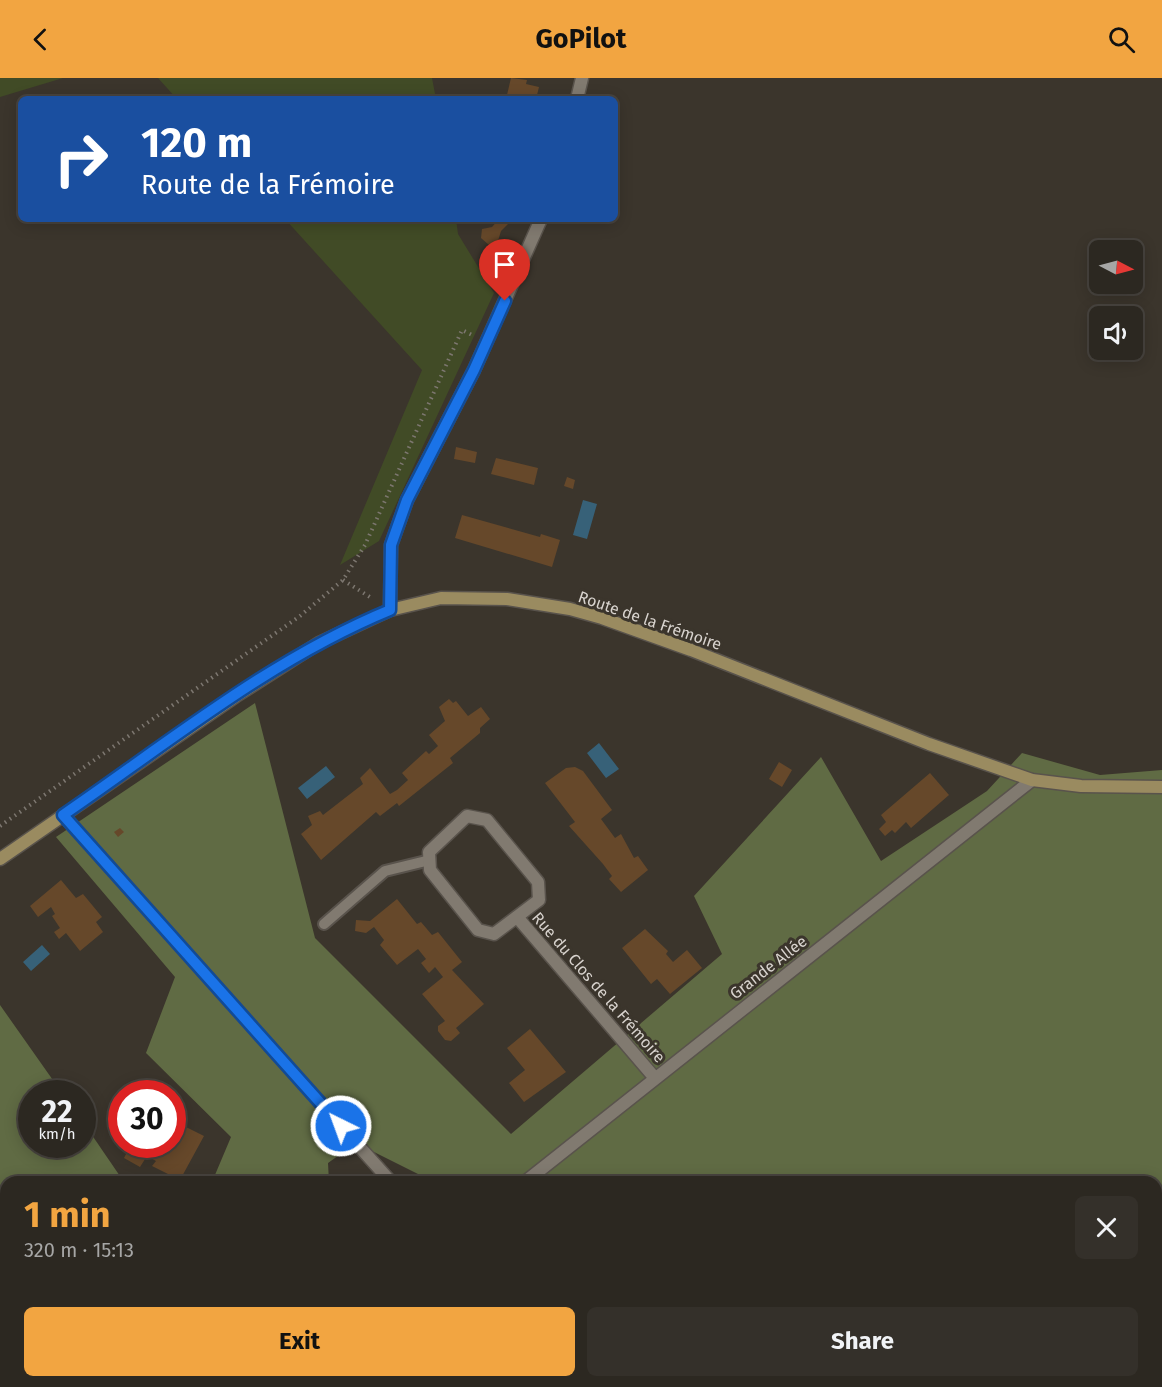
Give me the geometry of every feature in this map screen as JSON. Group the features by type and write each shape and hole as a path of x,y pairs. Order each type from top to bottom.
{"street":[{"path":"578,96 582,78"},
{"path":"390,610 391,545 407,500 486,342 540,222"},
{"name":"Route de la Frémoire","path":"0,859 236,696 319,643 390,610 441,598 507,599 570,609 691,650 929,744 1032,780 1081,786 1162,787"},
{"name":"Grande Allée","path":"532,1176 654,1077 1032,780"},
{"path":"63,815 386,1176"},
{"name":"Rue du Clos de la Frémoire","path":"467,816 487,820 538,882 538,900 518,918 494,934 478,930 430,870 429,852 467,816"},
{"name":"Rue du Clos de la Frémoire","path":"518,918 654,1077"}],"lane":[{"path":"324,924 385,871 430,860"}],"path":[{"path":"0,826 300,616 343,580 364,545 462,330 486,342"},
{"path":"343,580 390,610"}],"green space":[{"path":"0,78 63,78 0,97"},
{"path":"158,78 432,78 435,96 174,96"},
{"path":"288,222 456,222 458,234 494,293 379,541 340,565 422,370"},
{"path":"255,703 315,938 511,1134 722,954 694,896 821,757 881,861 987,791 1022,753 1100,775 1162,770 1162,1176 422,1176 356,1143 328,1163 329,1176 215,1176 231,1137 186,1093 186,1080 173,1080 146,1053 175,977 56,837"},
{"path":"0,1005 53,1080 18,1080 18,1158 96,1158 96,1141 120,1176 0,1176"}],"water":[{"path":"583,500 597,504 587,539 573,535"},
{"path":"599,743 619,769 606,778 587,753"},
{"path":"326,766 335,777 307,799 298,788"},
{"path":"42,945 50,954 31,971 23,962"}],"building":[{"path":"511,78 527,80 526,84 539,87 537,96 507,96"},
{"path":"496,222 509,223 501,231 497,244 489,245 481,238 482,229 492,227"},
{"path":"456,447 477,452 475,463 454,459"},
{"path":"496,458 538,468 534,485 491,474"},
{"path":"567,477 575,480 573,489 564,486"},
{"path":"462,515 540,537 541,534 560,540 552,567 455,538"},
{"path":"449,699 453,703 456,701 468,716 481,707 490,719 480,728 480,733 450,758 453,763 399,806 397,803 380,816 376,812 321,860 301,834 312,825 308,816 320,811 323,815 363,784 360,778 370,768 390,794 397,790 408,780 402,773 426,751 429,754 438,746 429,735 445,721 439,707"},
{"path":"779,762 792,770 782,787 769,779"},
{"path":"575,767 583,771 612,810 601,819 615,838 621,834 634,858 638,856 648,870 621,892 609,879 612,876 603,864 569,826 575,822 545,783 566,768"},
{"path":"930,773 949,795 911,828 906,822 895,833 892,830 885,836 879,829 886,822 881,815"},
{"path":"120,828 124,832 118,837 114,832"},
{"path":"61,880 76,898 83,894 102,917 96,922 103,932 80,951 66,933 59,939 54,932 60,928 52,916 55,914 51,907 38,917 30,906"},
{"path":"397,899 417,924 421,922 432,935 438,932 462,962 452,970 484,1004 456,1028 460,1033 451,1041 445,1040 438,1031 438,1026 445,1021 422,994 443,977 435,967 429,973 421,963 426,959 418,949 397,965 380,945 384,940 374,927 366,933 355,931 356,920 370,921"},
{"path":"645,929 668,951 666,954 673,962 687,950 702,968 670,994 657,979 651,984 622,948"},
{"path":"530,1029 566,1072 524,1102 509,1083 525,1070 507,1048"},
{"path":"186,1127 204,1136 182,1176 172,1176 152,1166 156,1161 151,1158 186,1158"},
{"path":"124,1158 146,1158 140,1167"}],"route":[{"path":"341,1126 63,815 236,696 319,643 390,610 391,545 407,500 474,370 505,301"}]}
